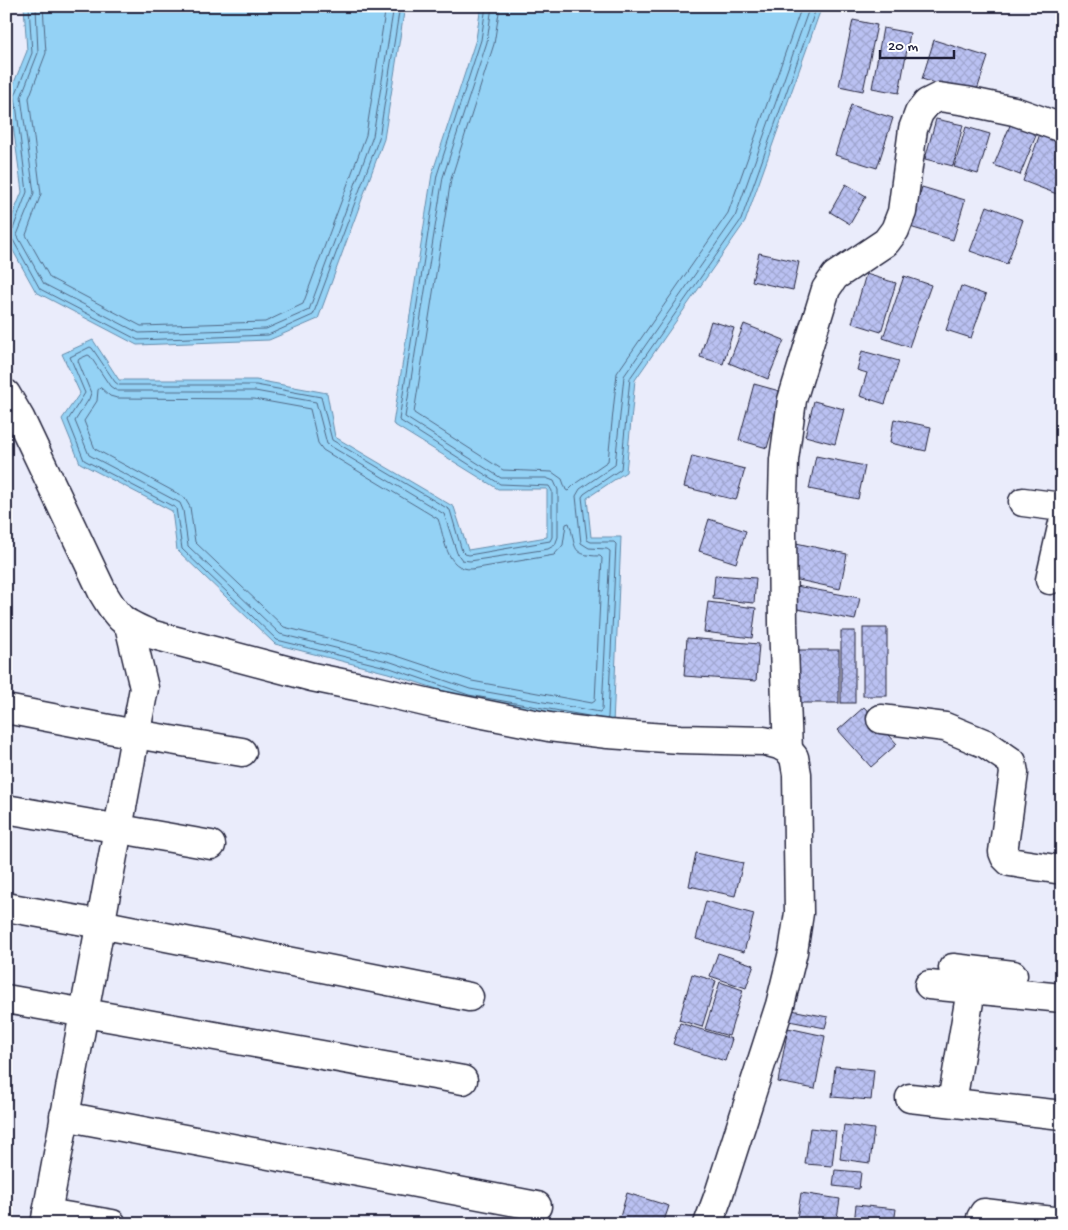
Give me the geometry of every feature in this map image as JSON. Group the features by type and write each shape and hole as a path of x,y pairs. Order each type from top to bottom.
{"street":[{"path":"788,750 783,624 782,533 784,460 792,400 826,289 835,276 847,266 886,242 895,230 902,212 913,129 919,113 927,103 939,97 966,101 1014,111 1062,128"},
{"path":"6,394 20,418 103,593 116,615 139,629 312,677 549,727 608,734 680,739 764,741 779,745 788,750 794,757 797,774 799,913 796,932 780,1005 708,1224"},
{"path":"1023,502 1062,507"},
{"path":"1050,580 1062,527"},
{"path":"112,1224 46,1218 144,688 139,629"},
{"path":"6,709 242,752"},
{"path":"881,719 945,727 986,744 1012,762 1014,773 1003,852 1005,858 1010,862 1062,870"},
{"path":"6,809 211,845"},
{"path":"6,907 469,997"},
{"path":"953,968 1062,980"},
{"path":"929,986 1062,998"},
{"path":"952,1102 971,990"},
{"path":"6,998 463,1080"},
{"path":"910,1098 1062,1115"},
{"path":"64,1116 537,1206"},
{"path":"980,1224 984,1213 1062,1222"}],"water":[{"path":"24,6 405,6 384,139 318,319 269,340 137,345 36,292 6,238 6,232 22,192 9,95 27,51"},
{"path":"481,6 822,6 745,222 635,380 626,472 587,498 591,537 621,537 613,725 468,699 388,673 275,644 177,550 172,511 80,463 62,419 80,393 62,354 93,340 119,380 256,380 327,393 335,437 454,507 468,550 547,537 547,489 498,489 393,424 432,174 476,39"}],"building":[{"path":"853,20 877,25 863,91 839,86"},
{"path":"883,28 910,33 899,93 872,88"},
{"path":"934,40 988,57 975,96 922,79"},
{"path":"851,105 893,118 877,168 835,155"},
{"path":"936,119 963,125 953,166 925,159"},
{"path":"1011,123 1037,133 1020,175 994,165"},
{"path":"966,127 990,134 978,174 954,167"},
{"path":"1041,131 1062,139 1062,196 1023,181"},
{"path":"846,184 866,196 850,224 830,212"},
{"path":"922,187 965,200 953,240 910,227"},
{"path":"987,206 1023,220 1007,264 970,251"},
{"path":"759,253 799,262 793,290 752,281"},
{"path":"866,274 896,283 881,332 852,323"},
{"path":"904,276 931,285 909,347 883,338"},
{"path":"961,286 986,295 971,338 946,330"},
{"path":"711,321 734,328 723,364 700,357"},
{"path":"744,324 784,340 768,379 729,363"},
{"path":"862,351 899,361 885,404 860,396 867,373 857,370"},
{"path":"754,384 783,392 767,448 739,440"},
{"path":"814,401 844,409 835,444 805,436"},
{"path":"894,419 931,427 926,451 890,443"},
{"path":"692,456 745,469 736,500 684,487"},
{"path":"816,456 865,466 858,499 809,489"},
{"path":"709,519 746,531 736,563 699,551"},
{"path":"796,543 847,554 840,589 789,578"},
{"path":"715,575 756,578 754,603 713,599"},
{"path":"796,586 860,598 855,620 792,608"},
{"path":"708,602 756,608 752,638 704,632"},
{"path":"863,628 887,628 887,696 863,696"},
{"path":"841,631 855,631 855,703 841,703"},
{"path":"687,638 759,644 756,681 684,676"},
{"path":"796,650 839,650 839,703 796,703"},
{"path":"864,707 897,744 871,767 838,730"},
{"path":"696,853 743,863 735,896 689,886"},
{"path":"706,901 754,914 744,952 696,939"},
{"path":"718,953 754,965 746,988 710,976"},
{"path":"692,974 716,981 702,1027 679,1020"},
{"path":"720,982 743,990 729,1036 705,1029"},
{"path":"786,1009 828,1017 825,1028 784,1020"},
{"path":"680,1023 732,1039 725,1061 673,1044"},
{"path":"788,1028 825,1036 815,1089 778,1082"},
{"path":"835,1066 874,1070 871,1100 832,1097"},
{"path":"844,1125 874,1129 870,1163 840,1159"},
{"path":"810,1128 836,1131 832,1166 805,1164"},
{"path":"835,1170 861,1172 859,1189 833,1186"},
{"path":"627,1193 669,1206 663,1224 618,1224"},
{"path":"801,1193 840,1199 836,1224 796,1224"},
{"path":"856,1205 896,1209 894,1224 854,1224"}]}
